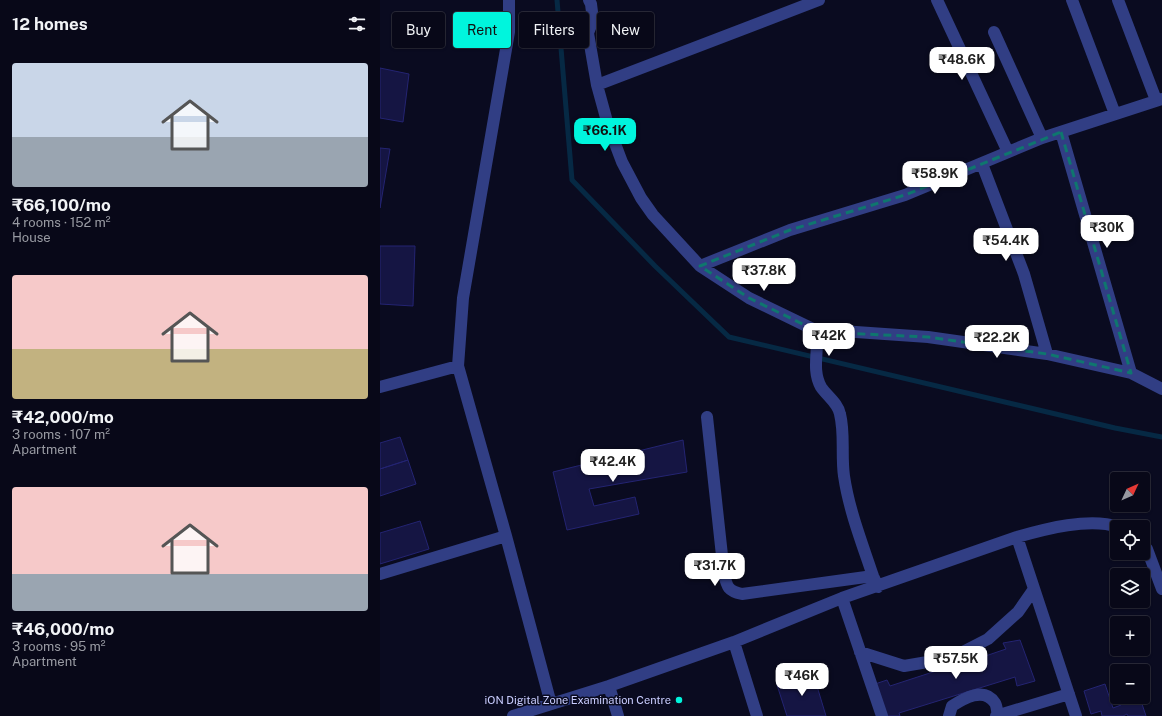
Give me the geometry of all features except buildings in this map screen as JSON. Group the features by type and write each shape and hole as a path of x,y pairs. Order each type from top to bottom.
{"street":[{"path":"509,0 509,32 463,298 458,366 551,704"},
{"path":"597,85 819,0"},
{"path":"937,0 1008,152"},
{"path":"1072,0 1115,114"},
{"path":"700,266 790,230 905,195 1042,138 1159,100 1118,0"},
{"path":"592,1 593,20 588,33 597,85 608,125 622,162 641,198 653,215 700,266 749,298 819,337"},
{"path":"994,32 1042,138"},
{"path":"1061,132 1131,373"},
{"path":"982,164 1024,274 1047,354"},
{"path":"878,587 873,576 847,494 843,473 842,423 840,412 817,378 816,370 819,337 827,330 928,337 1047,354 1131,373 1162,389"},
{"path":"380,387 458,366"},
{"path":"707,417 724,574 727,586 733,592 742,594 873,576"},
{"path":"513,716 609,686 734,642 842,598 878,587 1017,537 1045,529 1078,524 1110,524"},
{"path":"380,574 506,536"},
{"path":"1017,537 1076,716"},
{"path":"1150,557 1162,589"},
{"path":"860,652 904,666 951,658 988,639 1018,612 1034,589"},
{"path":"842,598 882,716"},
{"path":"734,642 757,716"},
{"path":"609,686 618,716"},
{"path":"949,716 952,706 965,698 979,694 988,696 995,703 997,716 1069,694"}],"highlighted area":[{"path":"1061,132 1131,373 1047,354 928,337 819,332 749,298 700,266 790,230 905,195"}],"waterway":[{"path":"557,0 572,180 655,266 729,337 1115,428 1162,437"}],"place":[{"name":"iON Digital Zone Examination Centre","path":"679,700"}]}
